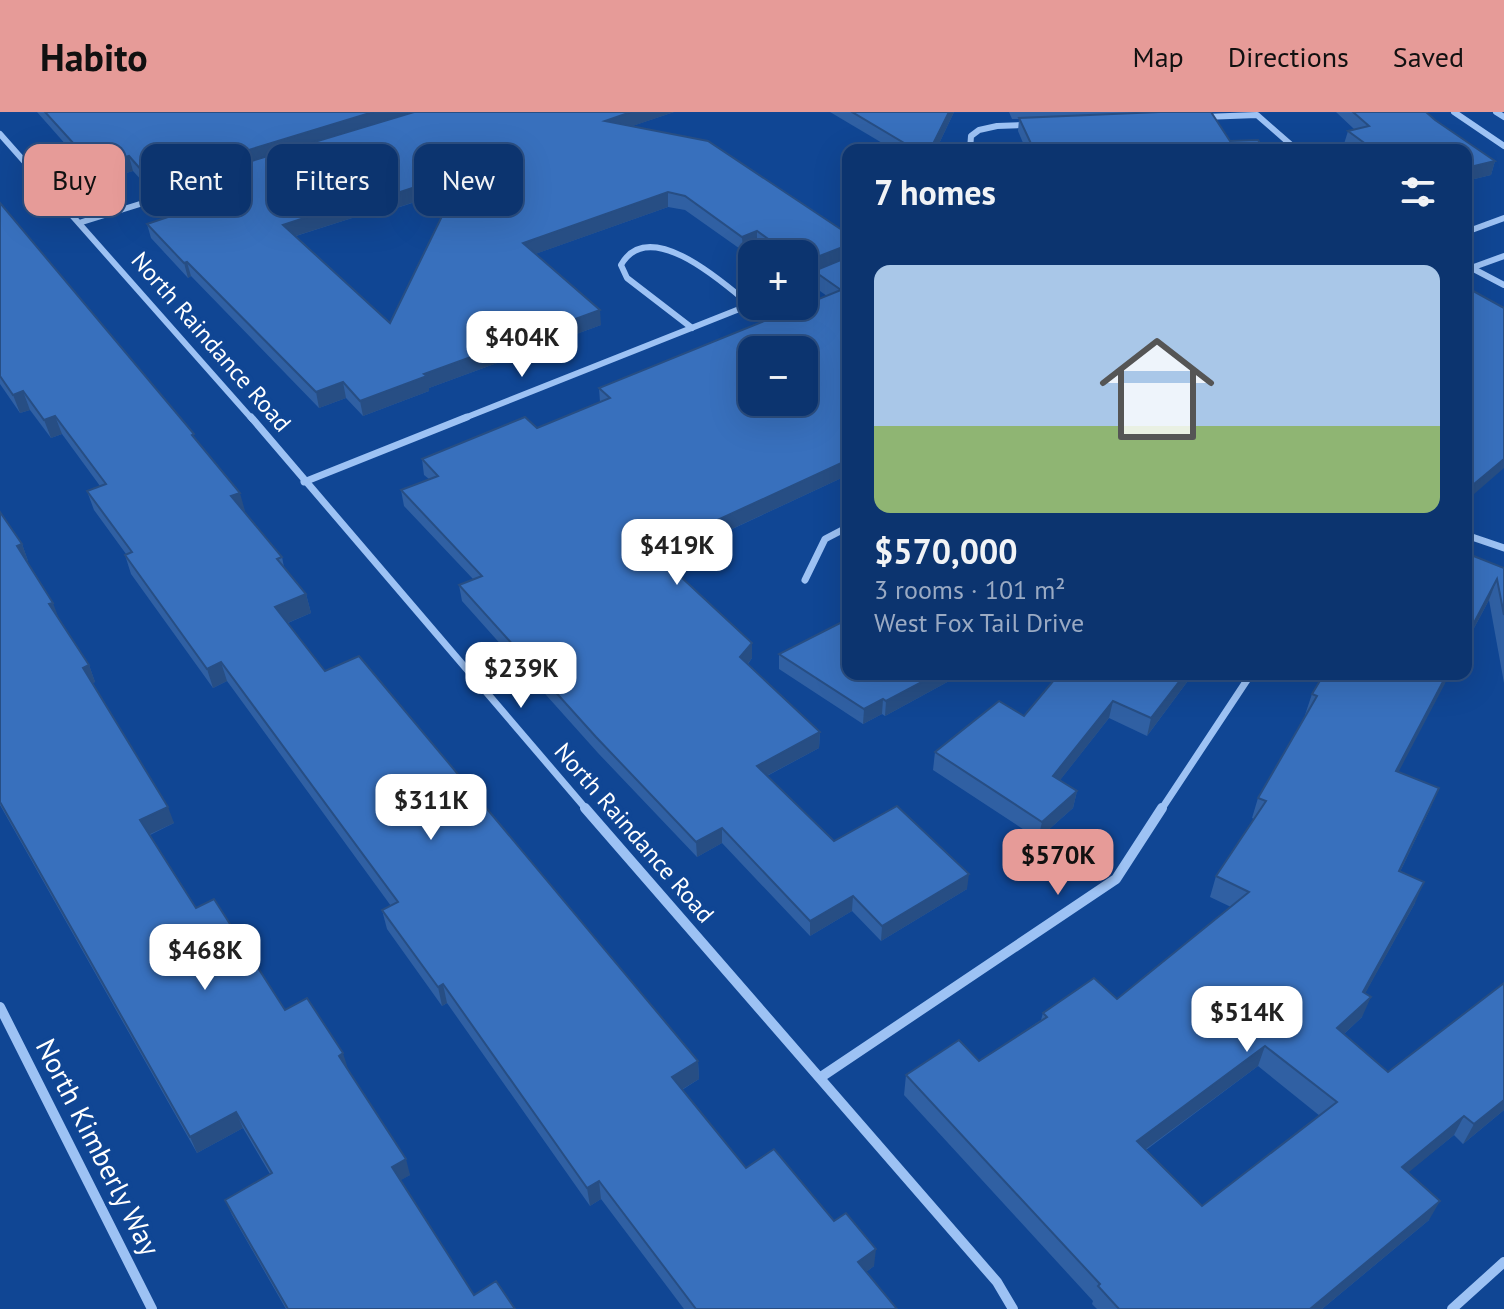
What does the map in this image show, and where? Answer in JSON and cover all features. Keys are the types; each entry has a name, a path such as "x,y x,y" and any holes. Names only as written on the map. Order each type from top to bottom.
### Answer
{"street":[{"path":"1454,112 1504,146"},
{"path":"1496,112 1504,117"},
{"path":"1188,118 1257,115 1290,144"},
{"path":"970,144 971,136 979,130 1042,124"},
{"name":"North Raindance Road","path":"0,134 82,222 821,1077 997,1282 1013,1309"},
{"path":"82,222 141,204"},
{"path":"1472,230 1504,218"},
{"path":"692,328 627,278 621,265 625,258 653,248 676,251 738,296"},
{"path":"1472,266 1504,256"},
{"path":"1472,269 1504,285"},
{"path":"818,277 833,271"},
{"path":"304,482 738,310"},
{"path":"805,580 825,539 842,530"},
{"path":"1472,537 1504,548"},
{"path":"821,1077 1116,879 1247,680"},
{"name":"North Kimberly Way","path":"0,1007 152,1309"},
{"path":"1452,1309 1504,1262"}],"building":[{"path":"45,112 373,112 251,149 251,144 141,144 141,170 129,156 125,157 125,144 74,144"},
{"path":"414,112 631,112 605,121 708,141 842,230 842,247 818,257 818,240 770,240 757,231 742,237 685,196 668,192 523,243 600,310 424,374 427,376 360,401 343,382 316,392 147,224 171,216 251,216 251,161 267,156 267,216 311,216 283,225 390,323 442,216 523,216 523,144 414,144 414,187 398,193 398,144 308,144"},
{"path":"852,112 949,112 933,144 906,144"},
{"path":"1211,112 1230,141 1258,140 1260,144 1031,144 1019,118"},
{"path":"1353,112 1426,112 1470,144 1366,144 1348,131 1369,126"},
{"path":"1472,145 1495,161 1472,167"},
{"path":"0,203 240,493 231,496 282,557 277,559 306,594 275,607 325,671 359,656 698,1061 672,1077 746,1168 774,1149 834,1221 846,1213 876,1249 858,1262 897,1309 696,1309 599,1181 587,1188 443,984 438,987 382,910 398,902 221,662 207,669 125,555 132,552 87,491 106,484 55,416 44,420 23,391 13,395 0,376"},
{"path":"842,259 842,463 676,539 690,552 666,563 752,643 740,657 820,732 757,766 834,841 897,806 969,874 882,926 853,896 810,921 722,828 696,842 459,585 482,576 401,490 438,476 422,459 525,417 537,428 610,398 599,388 767,320 818,320 818,299 841,290 818,274 818,269"},
{"path":"1472,290 1504,308 1504,459 1472,486"},
{"path":"0,512 22,544 17,546 53,603 49,604 89,665 83,668 168,807 140,820 196,908 214,899 285,1010 307,998 343,1053 339,1056 406,1159 392,1167 474,1295 496,1281 515,1309 288,1309 225,1200 272,1173 236,1112 190,1137 0,802"},
{"path":"1472,555 1504,568 1504,615 1497,579 1472,627"},
{"path":"842,622 842,680 926,680 864,709 779,654"},
{"path":"1054,680 1180,680 1151,718 1113,701 1053,776 1077,791 1042,822 935,752 999,701 1024,716"},
{"path":"1320,680 1444,680 1396,771 1439,788 1399,871 1424,882 1363,992 1371,997 1337,1028 1388,1072 1504,983 1504,1100 1474,1124 1464,1116 1402,1167 1440,1201 1310,1309 1119,1309 1098,1286 1100,1284 906,1075 959,1040 979,1061 1047,1017 1043,1013 1094,978 1117,999 1249,892 1216,876 1266,801 1258,798 1317,696 1312,694","holes":["1265,1046 1337,1102 1202,1206 1137,1141"]}]}
